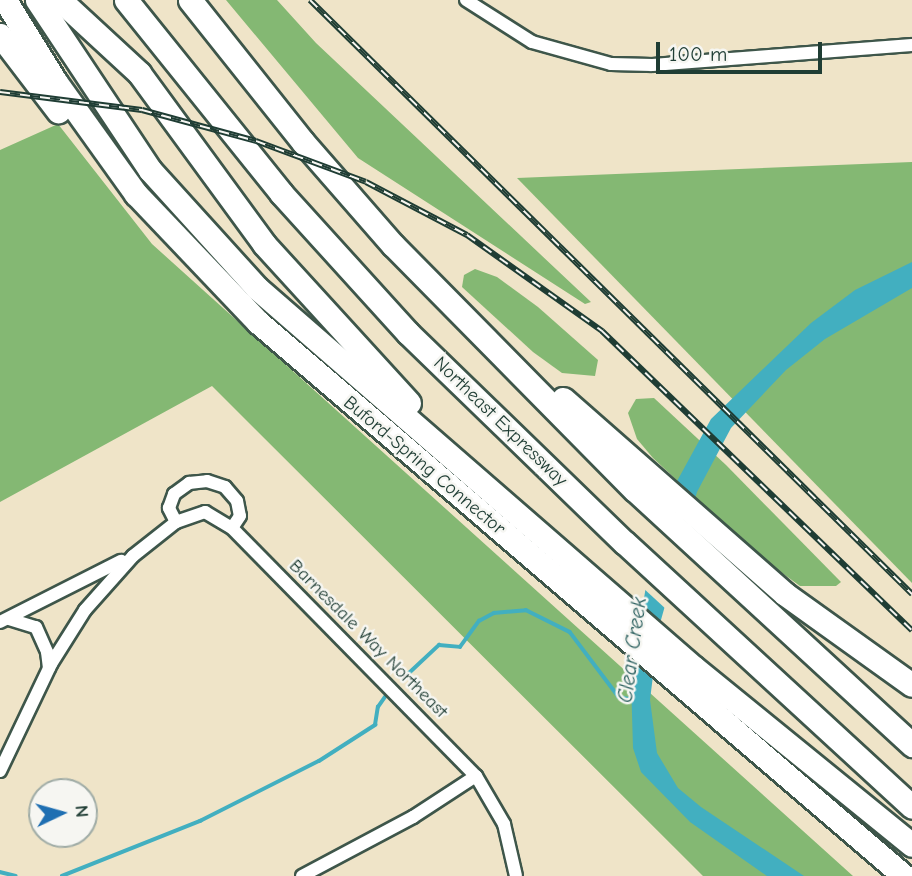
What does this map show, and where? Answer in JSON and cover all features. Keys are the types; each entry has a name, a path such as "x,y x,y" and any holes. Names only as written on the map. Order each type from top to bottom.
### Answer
{"highway":[{"name":"Buford-Spring Connector","path":"5,0 55,81 136,194 258,322 687,675 904,876"},
{"name":"Buford-Spring Connector","path":"37,0 150,170 224,255 324,348 523,517 606,606"},
{"path":"60,0 139,73 264,244 317,305 523,517"},
{"name":"Northeast Expressway","path":"126,0 281,194 408,333 624,542 912,807"},
{"path":"190,0 303,142 393,245 635,490 732,576 912,745"},
{"path":"0,35 91,155 136,194"},
{"path":"526,380 554,390 736,553 828,627 912,685"},
{"name":"Buford-Spring Connector","path":"687,675 912,845"}],"street":[{"path":"466,0 532,42 611,64 652,65 912,45"},
{"path":"176,522 169,508 174,494 189,483 208,481 225,487 237,501 240,516 232,528"},
{"name":"Barnesdale Way Northeast","path":"133,556 176,522 205,512 232,528 476,776 504,824 516,876"},
{"path":"5,621 133,556"},
{"path":"0,771 49,668 85,610 133,556"},
{"path":"5,621 36,627 47,652 49,668"},
{"path":"302,876 476,776"},
{"path":"325,876 333,860"}],"green space":[{"path":"226,0 277,0 316,43 591,302 585,304 358,158"},
{"path":"58,124 152,244 853,876 703,876 212,386 0,502 0,150"},
{"path":"912,162 912,583 517,178"},
{"path":"475,269 497,277 538,307 598,360 595,376 562,373 533,352 462,287 464,275"},
{"path":"654,398 726,465 841,582 836,586 800,586 756,554 653,458 637,439 628,413 636,399"}],"water":[{"path":"912,262 912,288 825,339 786,370 731,428 697,492 659,627 650,700 657,753 678,788 701,807 804,876 767,876 690,822 641,772 633,748 631,681 648,573 676,483 711,419 811,323 855,290"}],"pier":[{"path":"673,481 689,525 667,610 642,587"}],"waterway":[{"name":"Clear Creek","path":"409,673 439,645 460,647 479,621 494,613 526,610 570,632 619,697 634,700"},
{"path":"62,876 200,821 319,761 375,725 378,707 385,697"},
{"path":"0,872 16,876"}],"railway":[{"path":"310,0 912,594"},
{"path":"0,92 142,110 256,141 366,182 467,235 602,331 912,630"}]}
